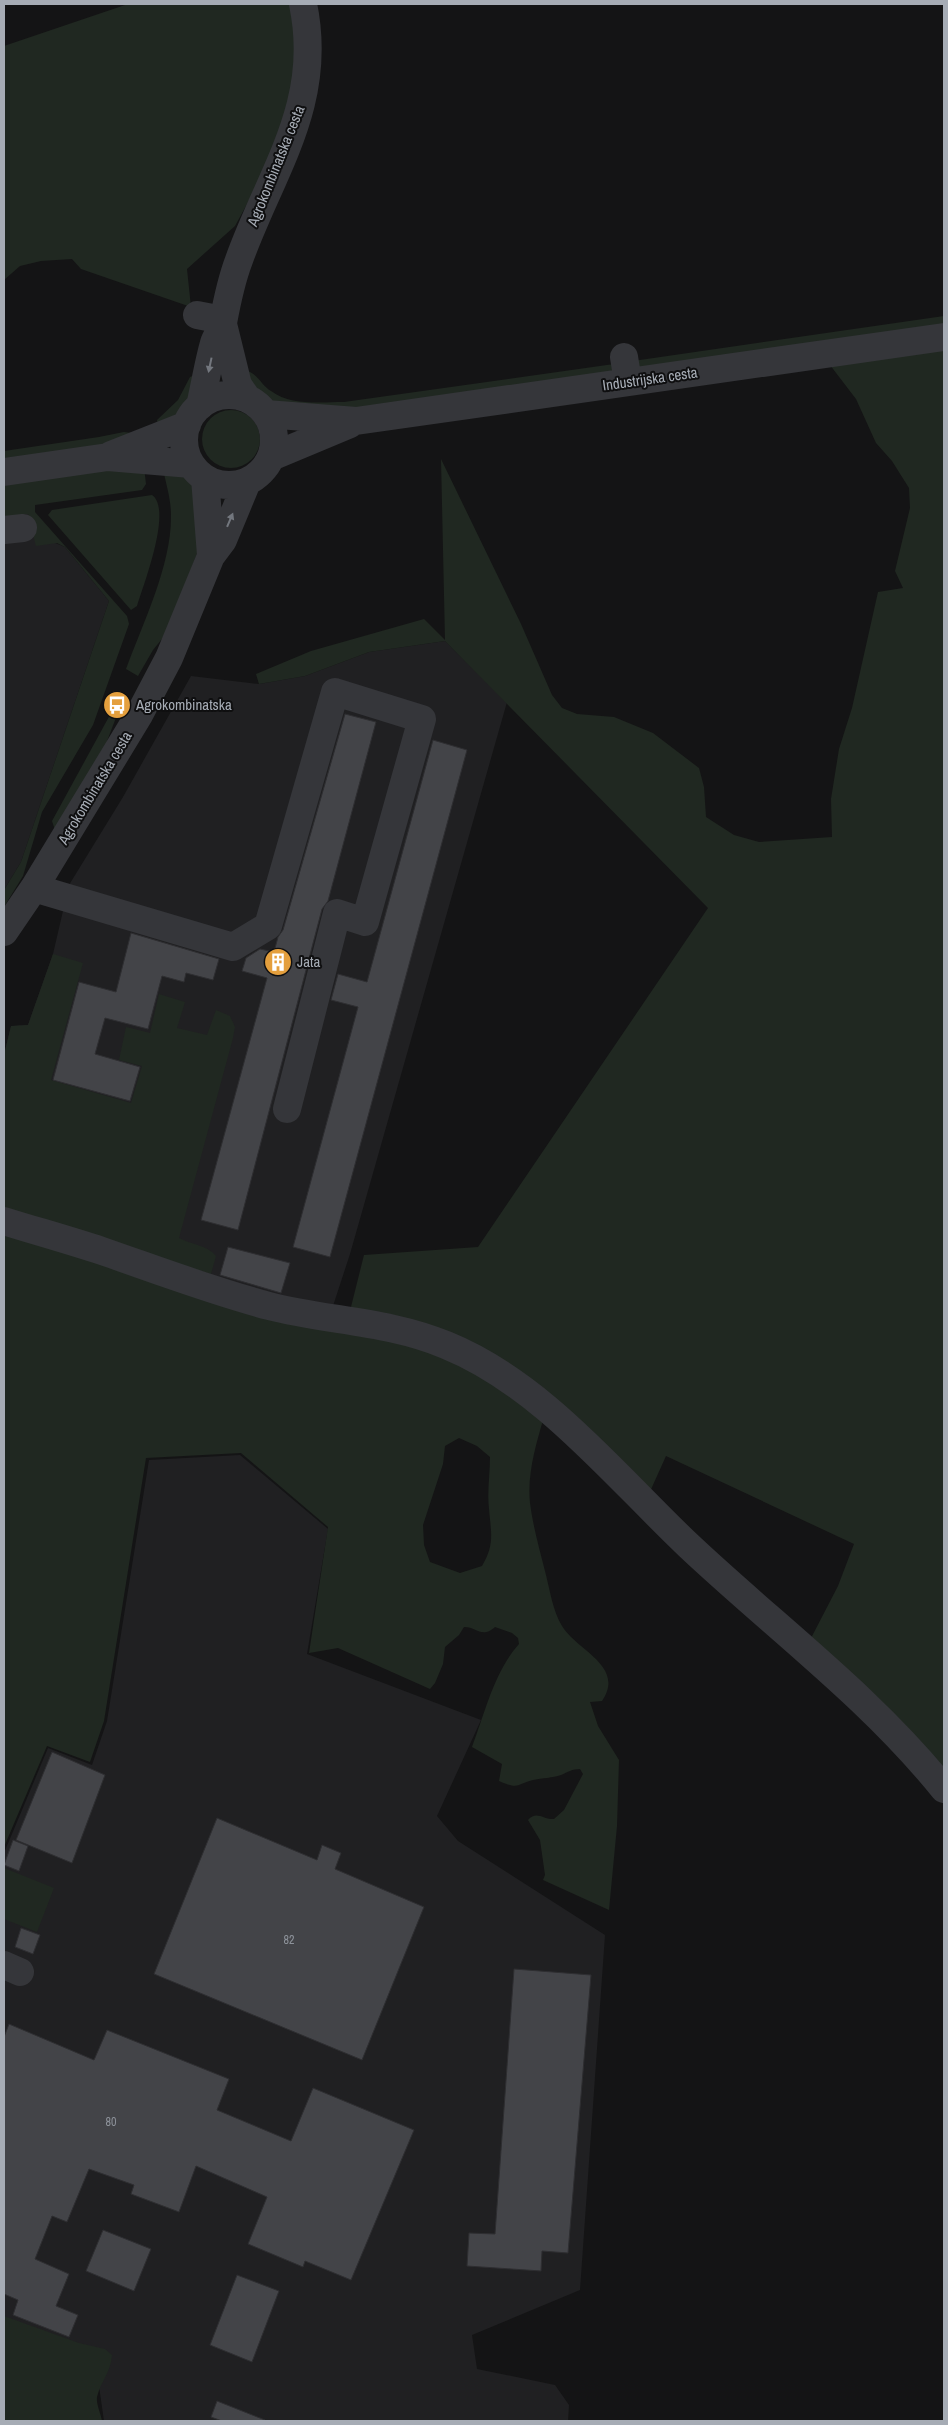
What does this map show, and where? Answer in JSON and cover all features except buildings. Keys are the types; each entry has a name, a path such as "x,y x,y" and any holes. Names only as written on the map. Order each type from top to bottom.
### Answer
{"street":[{"name":"Agrokombinatska cesta","path":"193,416 214,342 223,322 238,260 294,128 304,96 308,60 307,22 303,4"},
{"path":"197,314 223,322"},
{"name":"Agrokombinatska cesta","path":"223,322 238,385 256,406"},
{"name":"Industrijska cesta","path":"271,457 356,421 626,370 944,337"},
{"path":"4,472 108,457 198,471 222,485 248,482 262,472 271,457 274,435 256,406 227,395 217,397 193,416 108,457"},
{"name":"Industrijska cesta","path":"256,406 356,421"},
{"path":"193,416 185,445 198,471"},
{"name":"Agrokombinatska cesta","path":"198,471 211,556"},
{"name":"Agrokombinatska cesta","path":"4,932 34,888 139,715 182,630 211,556 223,540 248,482"},
{"path":"34,888 233,947 268,926 336,692 422,719 365,922 337,914 287,1109"},
{"path":"4,1221 220,1292 272,1307 378,1325 444,1344 494,1367 549,1410 691,1548 826,1668 912,1749 944,1789"}],"shaded area":[{"path":"128,4 294,4 300,55 276,151 235,226 187,269 191,307 81,269 72,259 41,261 20,266 4,280 4,46"},
{"path":"944,316 944,326 634,370 633,361"},
{"path":"944,348 944,1778 809,1642 838,1586 854,1544 666,1456 648,1496 565,1414 349,1315 364,1255 478,1247 708,908 445,641 369,652 305,676 259,684 256,674 311,651 424,619 445,640 441,459 521,624 552,695 562,708 577,714 614,717 653,733 699,768 704,787 706,817 734,835 759,842 832,837 831,799 839,749 852,708 878,592 903,588 895,571 910,508 909,488 892,461 876,443 856,399 830,365"},
{"path":"614,364 615,373 362,410 276,406 253,390 247,371 254,374 268,389 288,399 306,402 344,402"},
{"path":"200,373 185,405 167,423 158,428 157,420 178,400 190,377"},
{"path":"231,410 242,412 255,423 260,439 258,450 247,463 231,468 220,466 207,455 202,439 204,428 215,415"},
{"path":"124,432 132,433 130,440 4,461 4,451"},
{"path":"144,467 146,484 142,490 35,505 35,512 127,616 129,624 93,725 42,812 23,876 4,907 4,890 21,862 109,601 65,547 57,543 36,546 28,514 4,518 4,484 109,468"},
{"path":"163,469 184,474 197,490 198,551 166,634 153,650 138,676 126,669 162,573 170,534 170,503"},
{"path":"152,495 158,503 159,515 155,548 137,606 131,610 48,515 52,510"},
{"path":"28,514 31,533 65,547 109,601 21,862 4,890 4,518"},
{"path":"445,641 507,702 350,1254 332,1309 221,1287 4,1055 11,1026 28,1025 53,954 69,885 123,797 191,676 259,684 305,676 369,652"},
{"path":"111,713 117,715 104,749 55,830 52,821"},
{"path":"53,954 83,963 51,1080 131,1103 142,1066 119,1060 126,1027 150,1033 159,994 185,1002 177,1028 207,1035 216,1010 230,1016 235,1027 233,1038 179,1238 204,1247 216,1256 211,1274 4,1215 4,1055 11,1026 28,1025"},
{"path":"4,1233 435,1346 544,1417 535,1448 529,1492 535,1530 556,1614 569,1635 604,1668 608,1678 608,1689 602,1701 590,1702 598,1726 619,1760 617,1826 609,1910 543,1880 545,1875 540,1840 528,1820 534,1816 554,1819 564,1810 583,1774 580,1769 515,1786 499,1781 502,1764 472,1747 497,1680 510,1655 519,1644 518,1638 512,1633 495,1627 483,1632 464,1627 459,1635 445,1647 443,1664 435,1683 430,1689 338,1648 309,1653 328,1527 241,1453 146,1458 104,1721 90,1762 47,1746 4,1847","holes":["459,1438 477,1446 490,1457 488,1496 491,1532 490,1545 482,1566 460,1573 430,1562 424,1545 423,1525 443,1464 445,1446"]},
{"path":"240,1455 328,1529 307,1654 481,1720 437,1816 458,1841 605,1935 580,2290 472,2335 477,2369 555,2385 569,2405 568,2421 104,2421 96,2365 4,2330 4,1853 48,1748 92,1765 107,1721 149,1460"},
{"path":"4,1868 54,1888 37,1932 4,1919"},
{"path":"4,2316 79,2343 105,2349 112,2355 110,2366 97,2397 102,2421 4,2421"}],"place":[{"name":"Agrokombinatska","path":"117,705"},
{"name":"Jata","path":"278,962"}]}
